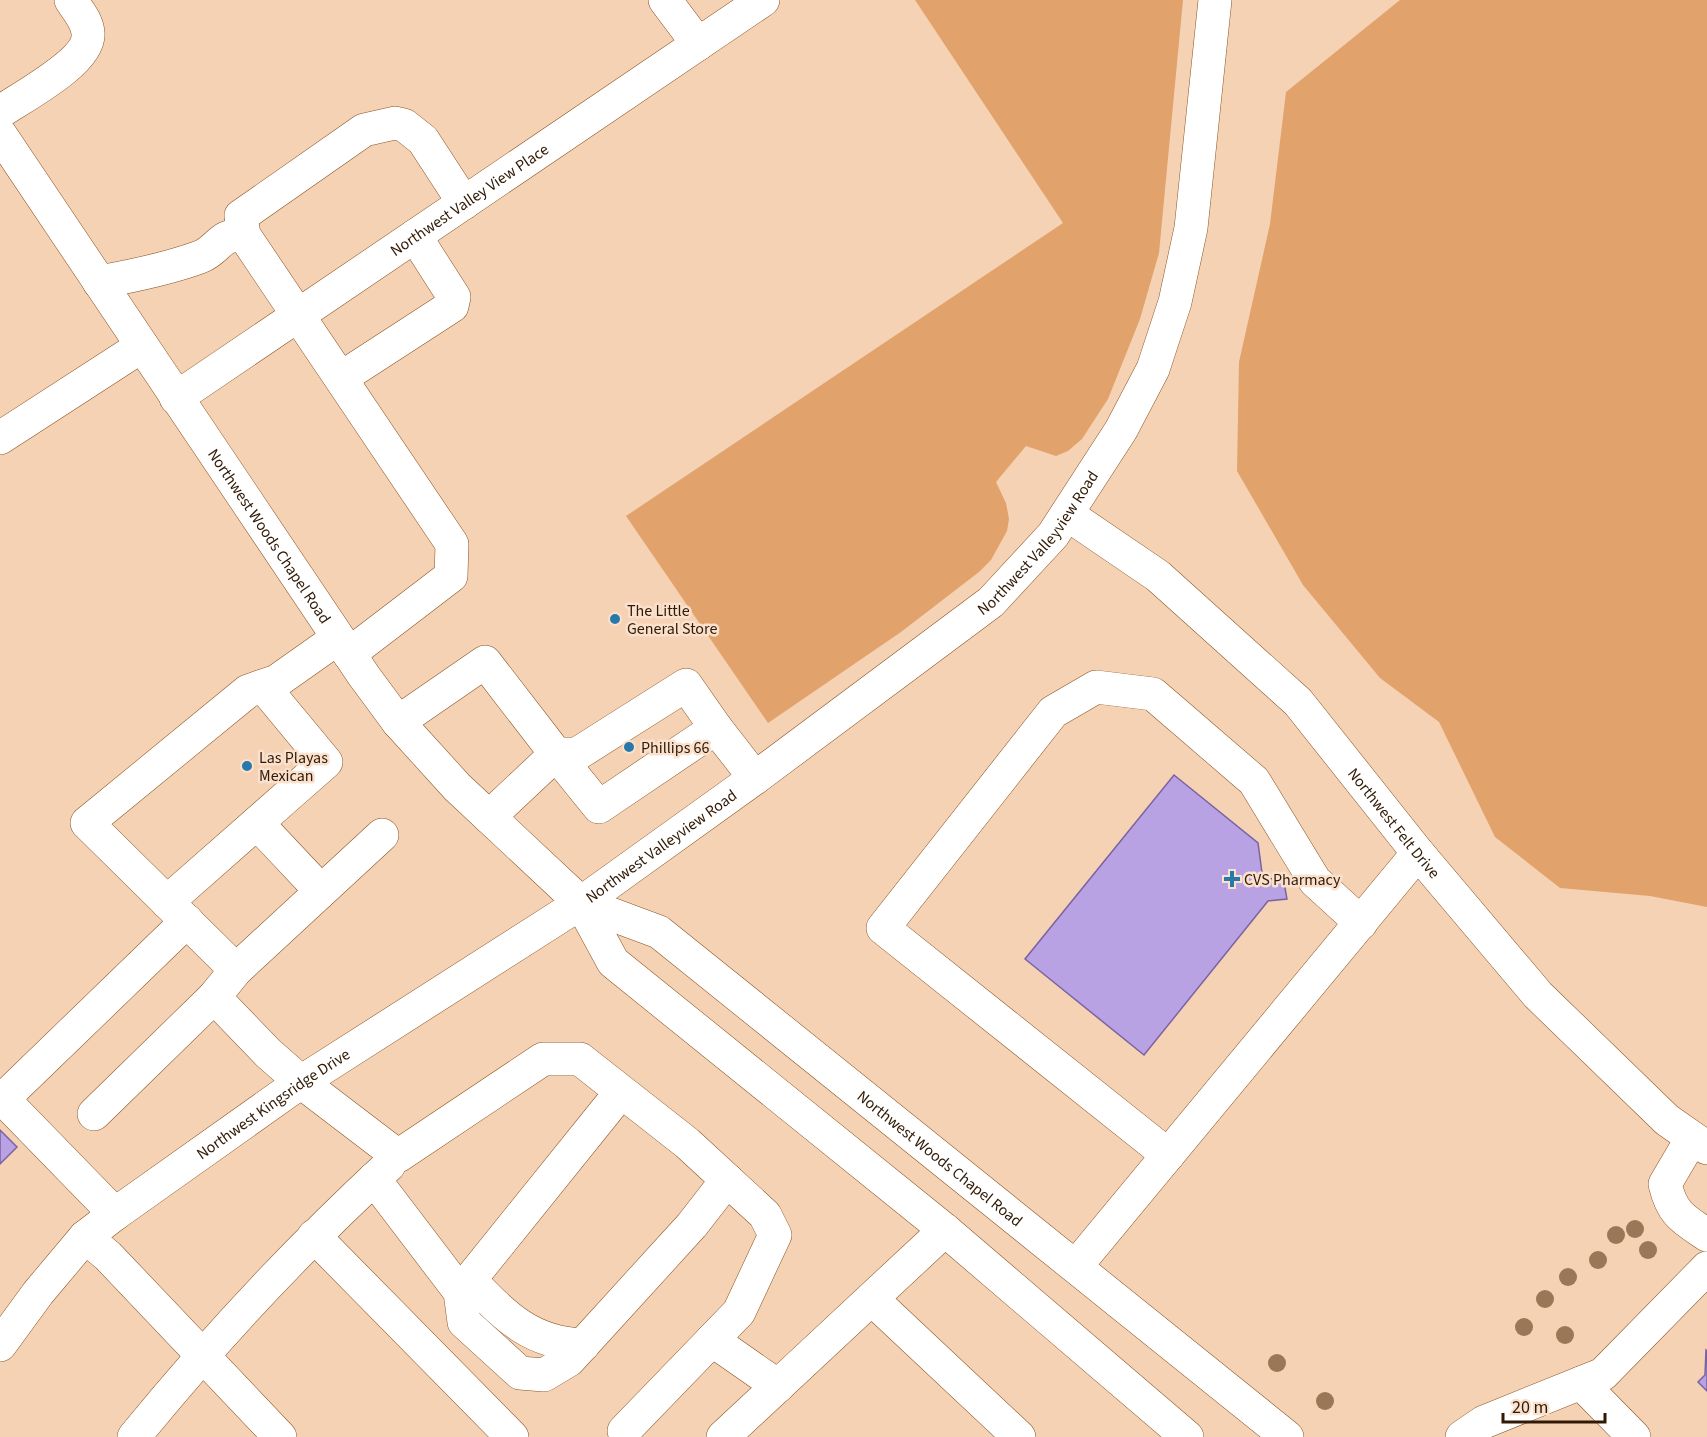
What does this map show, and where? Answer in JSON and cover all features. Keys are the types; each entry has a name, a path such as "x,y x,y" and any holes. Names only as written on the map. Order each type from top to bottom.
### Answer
{"street":[{"path":"0,112 76,61 89,36 87,24 70,0"},
{"path":"665,0 698,44"},
{"name":"Northwest Valley View Place","path":"176,398 763,0"},
{"name":"Northwest Valleyview Road","path":"581,903 755,778 991,602 1053,535 1121,430 1153,369 1175,302 1191,228 1215,0"},
{"path":"236,970 87,823 248,691 284,677 343,646 452,576 452,544 244,235 240,221 246,212 364,130 383,124 404,125 417,134 464,203"},
{"name":"Northwest Woods Chapel Road","path":"0,134 343,646 398,722 457,787 581,903 613,962 945,1230 1187,1437"},
{"path":"99,282 144,274 195,258 208,252 226,236 244,235"},
{"path":"341,378 452,306 454,297 415,236"},
{"path":"0,438 142,346"},
{"name":"Northwest Felt Drive","path":"1067,514 1158,576 1298,702 1418,853 1538,995 1667,1120 1700,1143"},
{"path":"398,722 485,662 555,754 599,807 716,728"},
{"path":"489,817 555,754 577,754 686,684 716,728 755,778"},
{"path":"115,1214 2,1097 177,912 257,823 326,762 262,686"},
{"path":"1168,1155 883,928 1053,712 1096,687 1153,694 1254,781 1315,881 1360,923"},
{"path":"257,823 321,891"},
{"path":"94,1114 214,997 236,970 382,835"},
{"path":"1076,1266 1418,853"},
{"name":"Northwest Woods Chapel Road","path":"581,903 659,932 1287,1437"},
{"name":"Northwest Kingsridge Drive","path":"0,1345 38,1293 85,1237 115,1214 301,1082 581,903"},
{"path":"214,997 268,1053 301,1082 398,1156"},
{"path":"134,1437 201,1355 314,1236 398,1156 543,1059 580,1059 687,1143 765,1215 776,1235 739,1312 624,1431"},
{"path":"621,1092 465,1286 464,1322 520,1372 544,1375 569,1360 692,1225 727,1180"},
{"path":"1700,1143 1665,1184 1669,1204 1684,1219 1707,1235"},
{"path":"374,1179 465,1286"},
{"path":"723,1437 945,1230"},
{"path":"314,1236 512,1437"},
{"path":"85,1237 108,1256 280,1437"},
{"path":"1462,1437 1485,1422 1603,1374 1707,1268"},
{"path":"872,1299 1019,1437"},
{"path":"712,1340 778,1386"},
{"path":"1581,1383 1634,1437"}],"shaded area":[{"path":"915,0 1183,0 1159,253 1140,319 1108,399 1082,439 1068,451 1056,456 1026,446 996,482 1006,503 1009,519 1007,531 991,560 979,572 901,632 768,723 626,516 1063,223"},
{"path":"1400,0 1707,0 1707,907 1650,896 1560,888 1495,837 1439,722 1380,678 1303,585 1237,471 1239,362 1270,224 1286,92"}],"building":[{"name":"CVS Pharmacy","path":"1174,775 1258,843 1263,880 1283,877 1287,899 1268,901 1144,1055 1025,959"},
{"path":"0,1130 17,1147 0,1164"},
{"path":"1706,1350 1707,1391 1698,1382 1705,1375"}],"place":[{"name":"The Little General Store","path":"615,619"},
{"name":"Phillips 66","path":"629,747"},
{"name":"Las Playas Mexican","path":"247,766"},
{"name":"CVS Pharmacy","path":"1232,879"}]}
